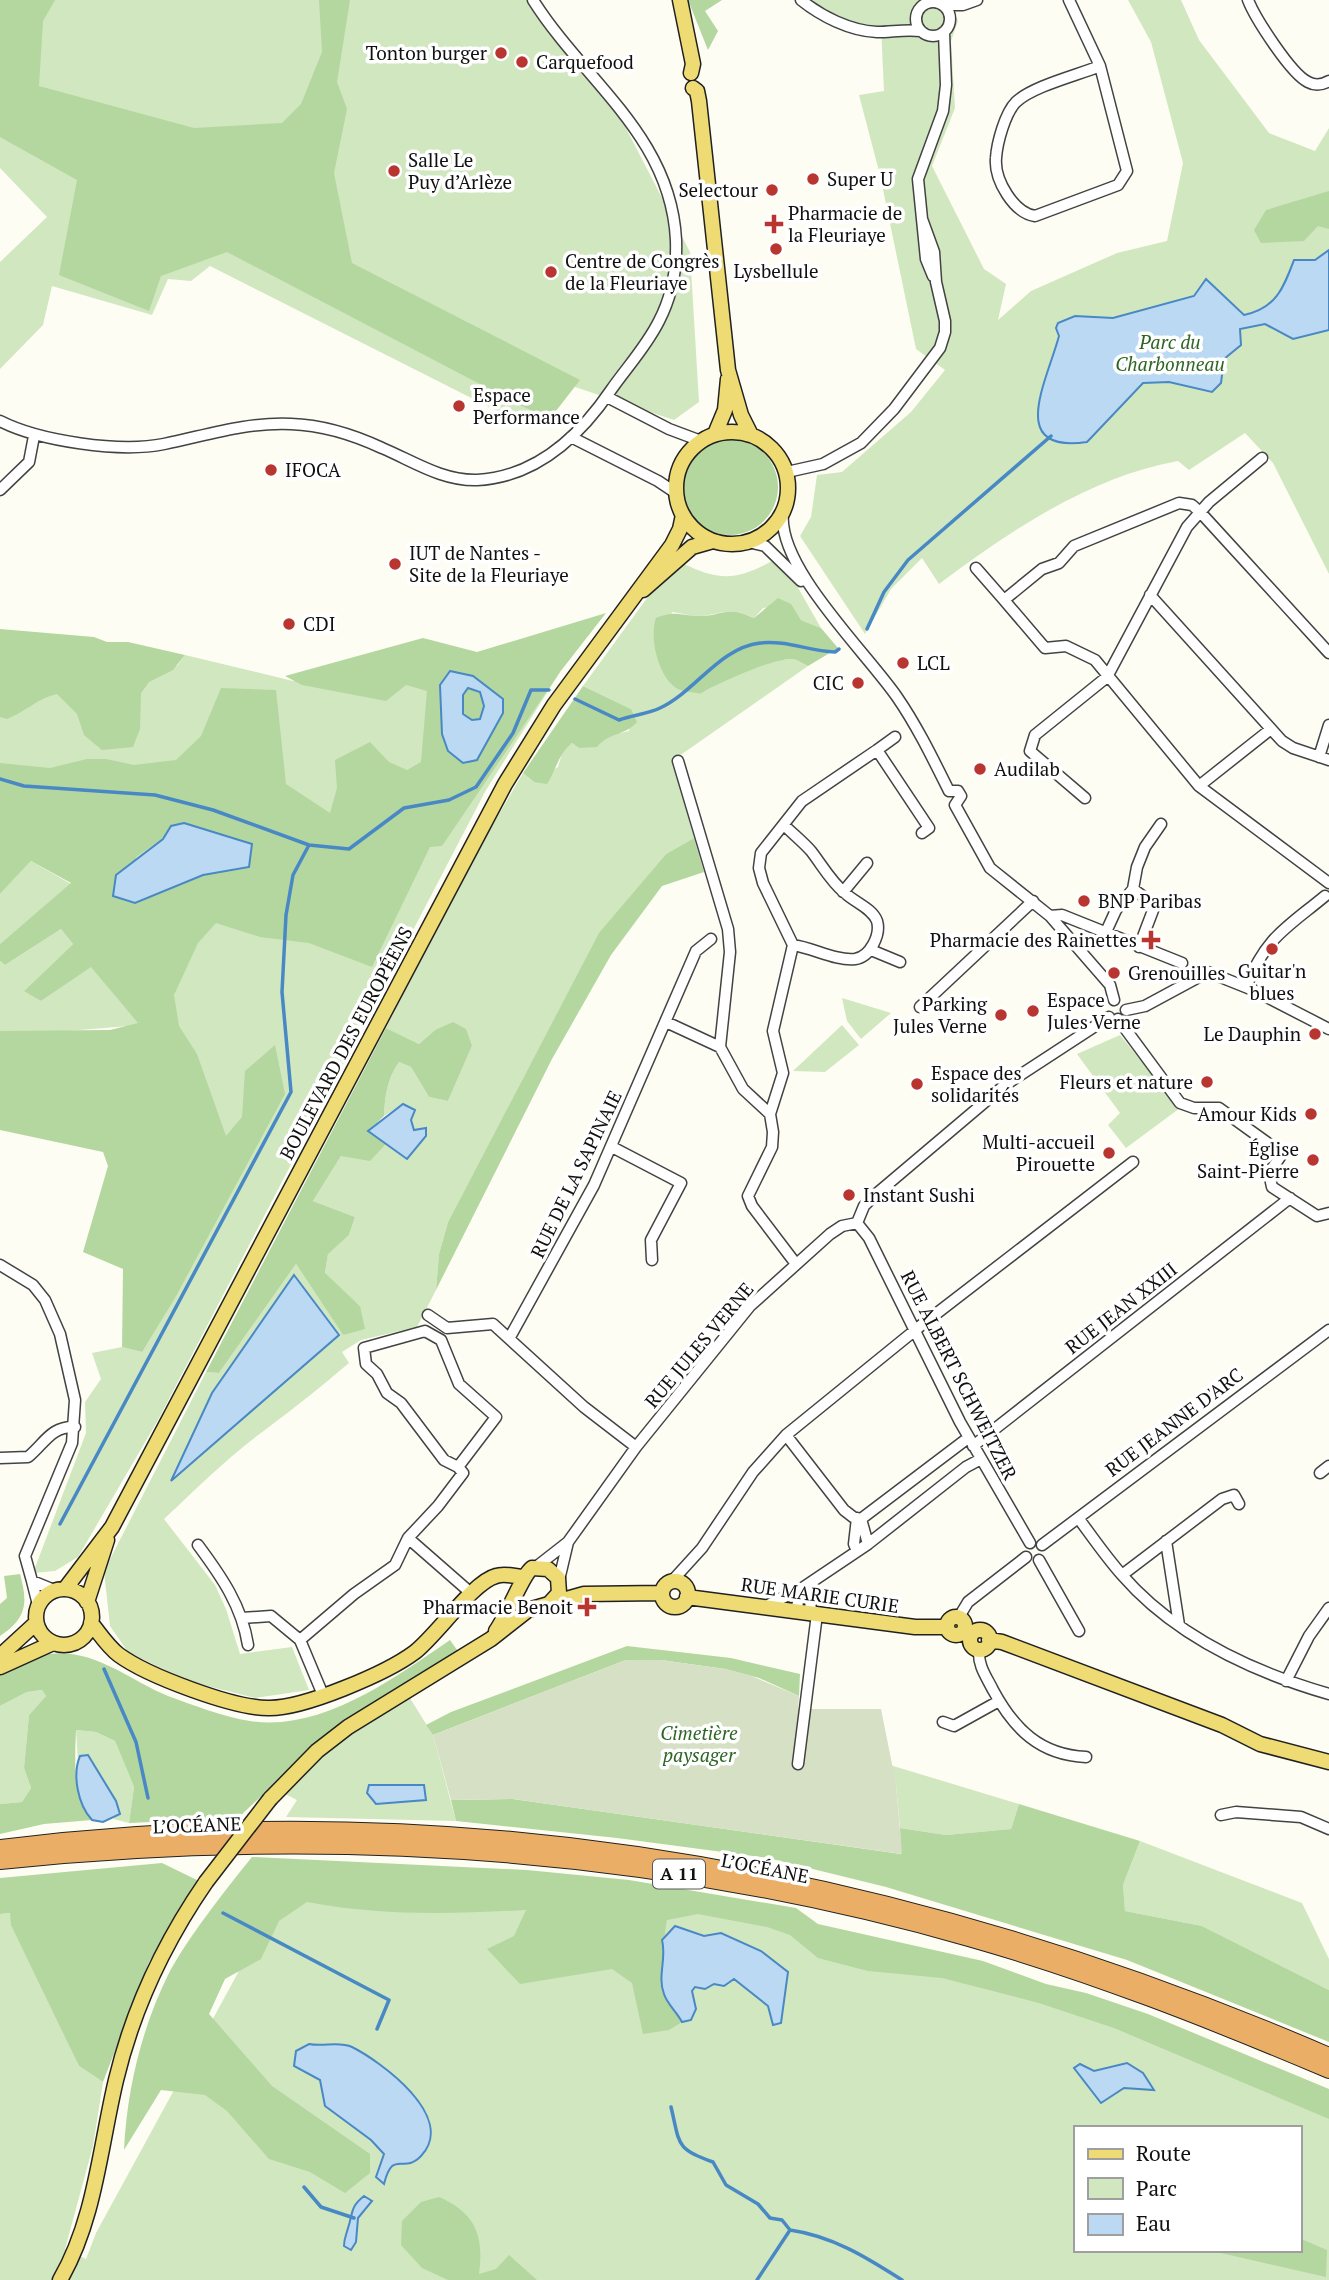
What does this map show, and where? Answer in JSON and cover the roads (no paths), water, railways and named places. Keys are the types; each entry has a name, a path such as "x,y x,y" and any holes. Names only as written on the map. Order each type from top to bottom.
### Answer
{"highway":[{"name":"L’OCÉANE","path":"0,1848 209,1832 377,1832 524,1841 693,1863 835,1890 977,1926 1137,1979 1329,2056"},
{"name":"L’OCÉANE","path":"0,1861 211,1845 349,1844 509,1853 683,1874 863,1910 1007,1949 1170,2005 1329,2070"}],"main road":[{"path":"680,0 693,64 692,81 699,104 728,370 741,415 751,435"},
{"path":"715,434 725,410 728,370"},
{"path":"739,432 751,435 777,453 787,472 789,493 783,513 768,531 748,542 724,544 701,534 683,515 676,494 680,467 688,452 715,434 739,432"},
{"path":"639,592 679,533 683,515"},
{"path":"639,592 652,585 692,547 712,541"},
{"name":"BOULEVARD DES EUROPÉENS","path":"87,1602 112,1527 499,794 554,705 639,592"},
{"name":"BOULEVARD DES EUROPÉENS","path":"59,1590 112,1527"},
{"path":"491,1639 521,1583 536,1567 551,1570 559,1582 584,1594"},
{"path":"78,1641 115,1652 173,1682 244,1705 284,1707 323,1695 409,1656 472,1594 496,1575 521,1583"},
{"path":"672,1581 684,1584 687,1597 683,1603 672,1606 665,1601 662,1593 665,1585 672,1581"},
{"path":"521,1583 524,1599 543,1605 557,1597 559,1582"},
{"path":"59,1590 77,1592 87,1602 92,1611 91,1623 87,1634 78,1641 65,1645 53,1643 42,1634 36,1623 38,1605 59,1590"},
{"path":"60,2280 75,2250 87,2216 114,2089 134,2018 174,1931 206,1882 270,1800 317,1751 348,1727 491,1639 528,1610 584,1594 662,1593"},
{"name":"RUE MARIE CURIE","path":"687,1597 968,1633 1002,1642 1222,1725 1260,1744 1329,1762"},
{"path":"0,1656 36,1623"},
{"path":"91,1623 115,1652"},
{"path":"0,1667 53,1643"}],"street":[{"path":"0,421 34,436 102,443 162,444 257,423 294,424 350,435 443,475 473,480 512,475 531,468 571,437 591,418 646,343 666,304 675,270 672,205 664,179 632,121 562,42 533,0"},
{"path":"801,0 821,14 852,27 876,32 902,29 925,34 944,33"},
{"path":"902,29 919,8 938,2 962,5 977,0"},
{"path":"1069,0 1100,66 1126,160 1124,179 1118,185 1076,202 1035,216 1026,215 1017,209 997,172 995,158 1008,114 1025,96 1100,66"},
{"path":"1248,0 1272,40 1305,81 1316,85 1329,81"},
{"path":"938,2 950,20"},
{"path":"787,472 841,456 861,443 905,395 943,341 945,321 936,282 934,252 922,219 918,179 943,111 944,33 962,5"},
{"path":"919,8 925,34 945,68"},
{"path":"607,397 669,429 701,441"},
{"path":"0,489 29,462 34,436"},
{"path":"571,437 658,481 676,494"},
{"path":"1086,798 1030,751 1035,735 1107,677 1187,527 1262,458"},
{"path":"1004,600 1042,569 1059,563 1074,546 1179,503 1192,505 1329,653"},
{"path":"783,513 781,526 786,545 827,608"},
{"path":"748,542 765,546 848,633 902,705 949,790 960,794 960,801 955,805 990,868 1050,916 1110,985 1114,1000"},
{"path":"976,568 1045,648 1066,646 1095,660 1199,786 1329,883"},
{"path":"1150,595 1271,729 1293,748 1324,758 1329,725"},
{"path":"1199,786 1271,729"},
{"path":"796,1264 752,1206 748,1196 772,1147 770,1114 783,1073 773,1031 793,945 759,868 761,853 802,801 895,737"},
{"path":"877,750 929,828 922,833"},
{"path":"678,761 728,929 730,952 720,1047 743,1089 770,1114"},
{"path":"1105,934 1116,910 1133,889 1145,846 1161,824"},
{"path":"784,825 809,849 843,892 870,912 877,921 877,936 871,950 859,958 846,959 793,945"},
{"path":"843,892 867,863"},
{"path":"1133,889 1155,905 1139,947"},
{"path":"1247,987 1256,961 1278,933 1325,897"},
{"path":"920,1007 1033,901"},
{"path":"1050,916 1062,915 1182,963"},
{"name":"RUE DE LA SAPINAIE","path":"510,1337 612,1147 696,951 711,939"},
{"path":"871,950 900,962"},
{"path":"857,1223 867,1202 1005,1085 1118,1015 1145,1006 1209,972 1247,987 1329,1029"},
{"path":"1114,1000 1122,1002 1118,1015"},
{"path":"1114,1000 1106,1008 1118,1015 1180,1103 1194,1108 1211,1106 1224,1110 1282,1154 1269,1173 1272,1187 1317,1216 1329,1213"},
{"path":"666,1023 720,1047"},
{"path":"612,1147 681,1183 651,1240 652,1260"},
{"path":"672,1581 702,1548 753,1472 786,1435 915,1330 1133,1162"},
{"name":"RUE JEAN XXIII","path":"859,1518 971,1442 1290,1198"},
{"name":"RUE JULES VERNE","path":"536,1567 568,1542 636,1447 750,1306 836,1229 857,1223"},
{"name":"RUE ALBERT SCHWEITZER","path":"857,1223 869,1238 981,1460 1036,1544"},
{"path":"0,1265 33,1285 45,1300 60,1334 75,1400 72,1443 25,1556 38,1605"},
{"path":"428,1315 447,1328 493,1324 584,1407 636,1447"},
{"name":"RUE JEANNE D'ARC","path":"1036,1544 1079,1519 1329,1329"},
{"path":"300,1640 354,1594 395,1565 408,1538 438,1506 463,1473 458,1467 444,1460 401,1403 387,1394 377,1374 366,1364 364,1348 425,1331 441,1340 459,1384 496,1417 458,1467"},
{"path":"0,1458 28,1457 51,1432 61,1427 75,1427"},
{"path":"786,1435 845,1510 859,1518 868,1544"},
{"path":"765,1607 813,1582 868,1544 966,1467 981,1460"},
{"path":"1122,1576 1222,1499 1234,1495 1239,1504"},
{"path":"857,1551 854,1544 859,1518"},
{"path":"1079,1519 1122,1576 1179,1625 1220,1651 1286,1681 1329,1694"},
{"path":"408,1538 472,1594"},
{"path":"1166,1541 1179,1625"},
{"name":"RUE JULES VERNE","path":"559,1582 568,1542"},
{"path":"1026,1557 1025,1549 1036,1544 1044,1553 1040,1560"},
{"path":"198,1545 222,1578 242,1618 248,1644"},
{"path":"1026,1557 1034,1561 1040,1560"},
{"path":"1026,1557 968,1602 968,1633 980,1666 999,1702 1016,1726 1044,1748 1065,1756 1086,1757"},
{"path":"1040,1560 1079,1631"},
{"path":"32,1581 59,1590"},
{"path":"798,1764 814,1613 810,1593 813,1582"},
{"path":"796,1611 802,1589"},
{"path":"1286,1681 1314,1628 1329,1608"},
{"path":"242,1618 271,1616 300,1640 323,1695"},
{"path":"943,1722 954,1726 999,1702"},
{"path":"1221,1815 1236,1812 1301,1817 1325,1829 1329,1839"}],"water":[{"path":"1329,250 1329,330 1293,339 1265,324 1240,329 1241,345 1224,359 1221,383 1212,392 1169,382 1143,383 1087,442 1062,443 1047,437 1039,426 1041,392 1059,336 1056,328 1058,323 1075,316 1113,318 1194,296 1206,279 1244,315 1264,308 1277,296 1294,260 1315,260"},
{"path":"450,671 473,676 503,699 503,713 477,760 463,763 448,751 442,734 440,685","holes":["468,688 480,692 484,706 480,719 472,720 463,714 463,695"]},
{"path":"184,823 252,844 249,867 203,875 135,903 113,896 116,875 163,839 171,826"},
{"path":"403,1104 415,1110 411,1120 414,1130 426,1128 426,1136 407,1159 368,1131"},
{"path":"294,1275 339,1335 171,1481 212,1393"},
{"path":"88,1755 116,1801 120,1814 103,1822 92,1820 87,1814 78,1790 80,1756"},
{"path":"369,1785 424,1785 426,1800 376,1804 367,1793"},
{"path":"675,1926 704,1936 721,1933 761,1951 788,1972 781,2023 773,2025 768,2006 734,1979 724,1986 714,1984 705,1989 695,1987 692,1991 696,2009 691,2020 682,2022 665,1998 661,1980 662,1940"},
{"path":"309,2044 342,2044 365,2054 396,2077 423,2108 430,2124 430,2141 415,2161 391,2167 384,2184 376,2177 384,2154 371,2140 325,2106 320,2080 294,2066 296,2051"},
{"path":"1127,2063 1143,2073 1154,2090 1124,2088 1101,2103 1074,2068 1080,2064 1094,2071"},
{"path":"364,2196 372,2201 358,2218 356,2242 351,2250 344,2246 345,2239 354,2207"}],"waterway":[{"path":"867,629 884,592 908,560 1051,436"},
{"path":"575,699 619,720 655,710 673,701 720,661 745,647 770,642 825,651 835,652 839,649"},
{"path":"0,779 24,786 155,795 213,810 309,845 349,849 404,808 449,800 476,787 513,733 531,690 549,690"},
{"path":"60,1524 291,1092 282,992 286,915 293,875 309,845"},
{"path":"104,1669 136,1742 148,1798"},
{"path":"223,1913 389,2000 377,2029"},
{"path":"671,2107 678,2137 685,2149 713,2162 726,2185 758,2204 770,2218 782,2220 790,2230"},
{"path":"304,2187 321,2207 354,2218"},
{"path":"757,2280 790,2230 834,2242 902,2280"}],"place":[{"name":"Tonton burger","path":"501,53"},
{"name":"Carquefood","path":"522,62"},
{"name":"Salle Le Puy d’Arlèze","path":"394,171"},
{"name":"Super U","path":"813,179"},
{"name":"Selectour","path":"772,190"},
{"name":"Pharmacie de la Fleuriaye","path":"774,224"},
{"name":"Lysbellule","path":"776,249"},
{"name":"Centre de Congrès de la Fleuriaye","path":"551,272"},
{"name":"Espace Performance","path":"459,406"},
{"name":"IFOCA","path":"271,470"},
{"name":"IUT de Nantes - Site de la Fleuriaye","path":"395,564"},
{"name":"CDI","path":"289,624"},
{"name":"LCL","path":"903,663"},
{"name":"CIC","path":"858,683"},
{"name":"Audilab","path":"980,769"},
{"name":"BNP Paribas","path":"1084,901"},
{"name":"Pharmacie des Rainettes","path":"1151,940"},
{"name":"Guitar'n blues","path":"1272,949"},
{"name":"Grenouilles","path":"1114,973"},
{"name":"Espace Jules Verne","path":"1033,1011"},
{"name":"Parking Jules Verne","path":"1001,1015"},
{"name":"Le Dauphin","path":"1315,1034"},
{"name":"Fleurs et nature","path":"1207,1082"},
{"name":"Espace des solidarités","path":"917,1084"},
{"name":"Amour Kids","path":"1311,1114"},
{"name":"Multi-accueil Pirouette","path":"1109,1153"},
{"name":"Église Saint-Pierre","path":"1313,1160"},
{"name":"Instant Sushi","path":"849,1195"},
{"name":"Pharmacie Benoit","path":"587,1607"}],"park label":[{"name":"Parc du Charbonneau","path":"1170,353"},
{"name":"Cimetière paysager","path":"699,1744"}]}
